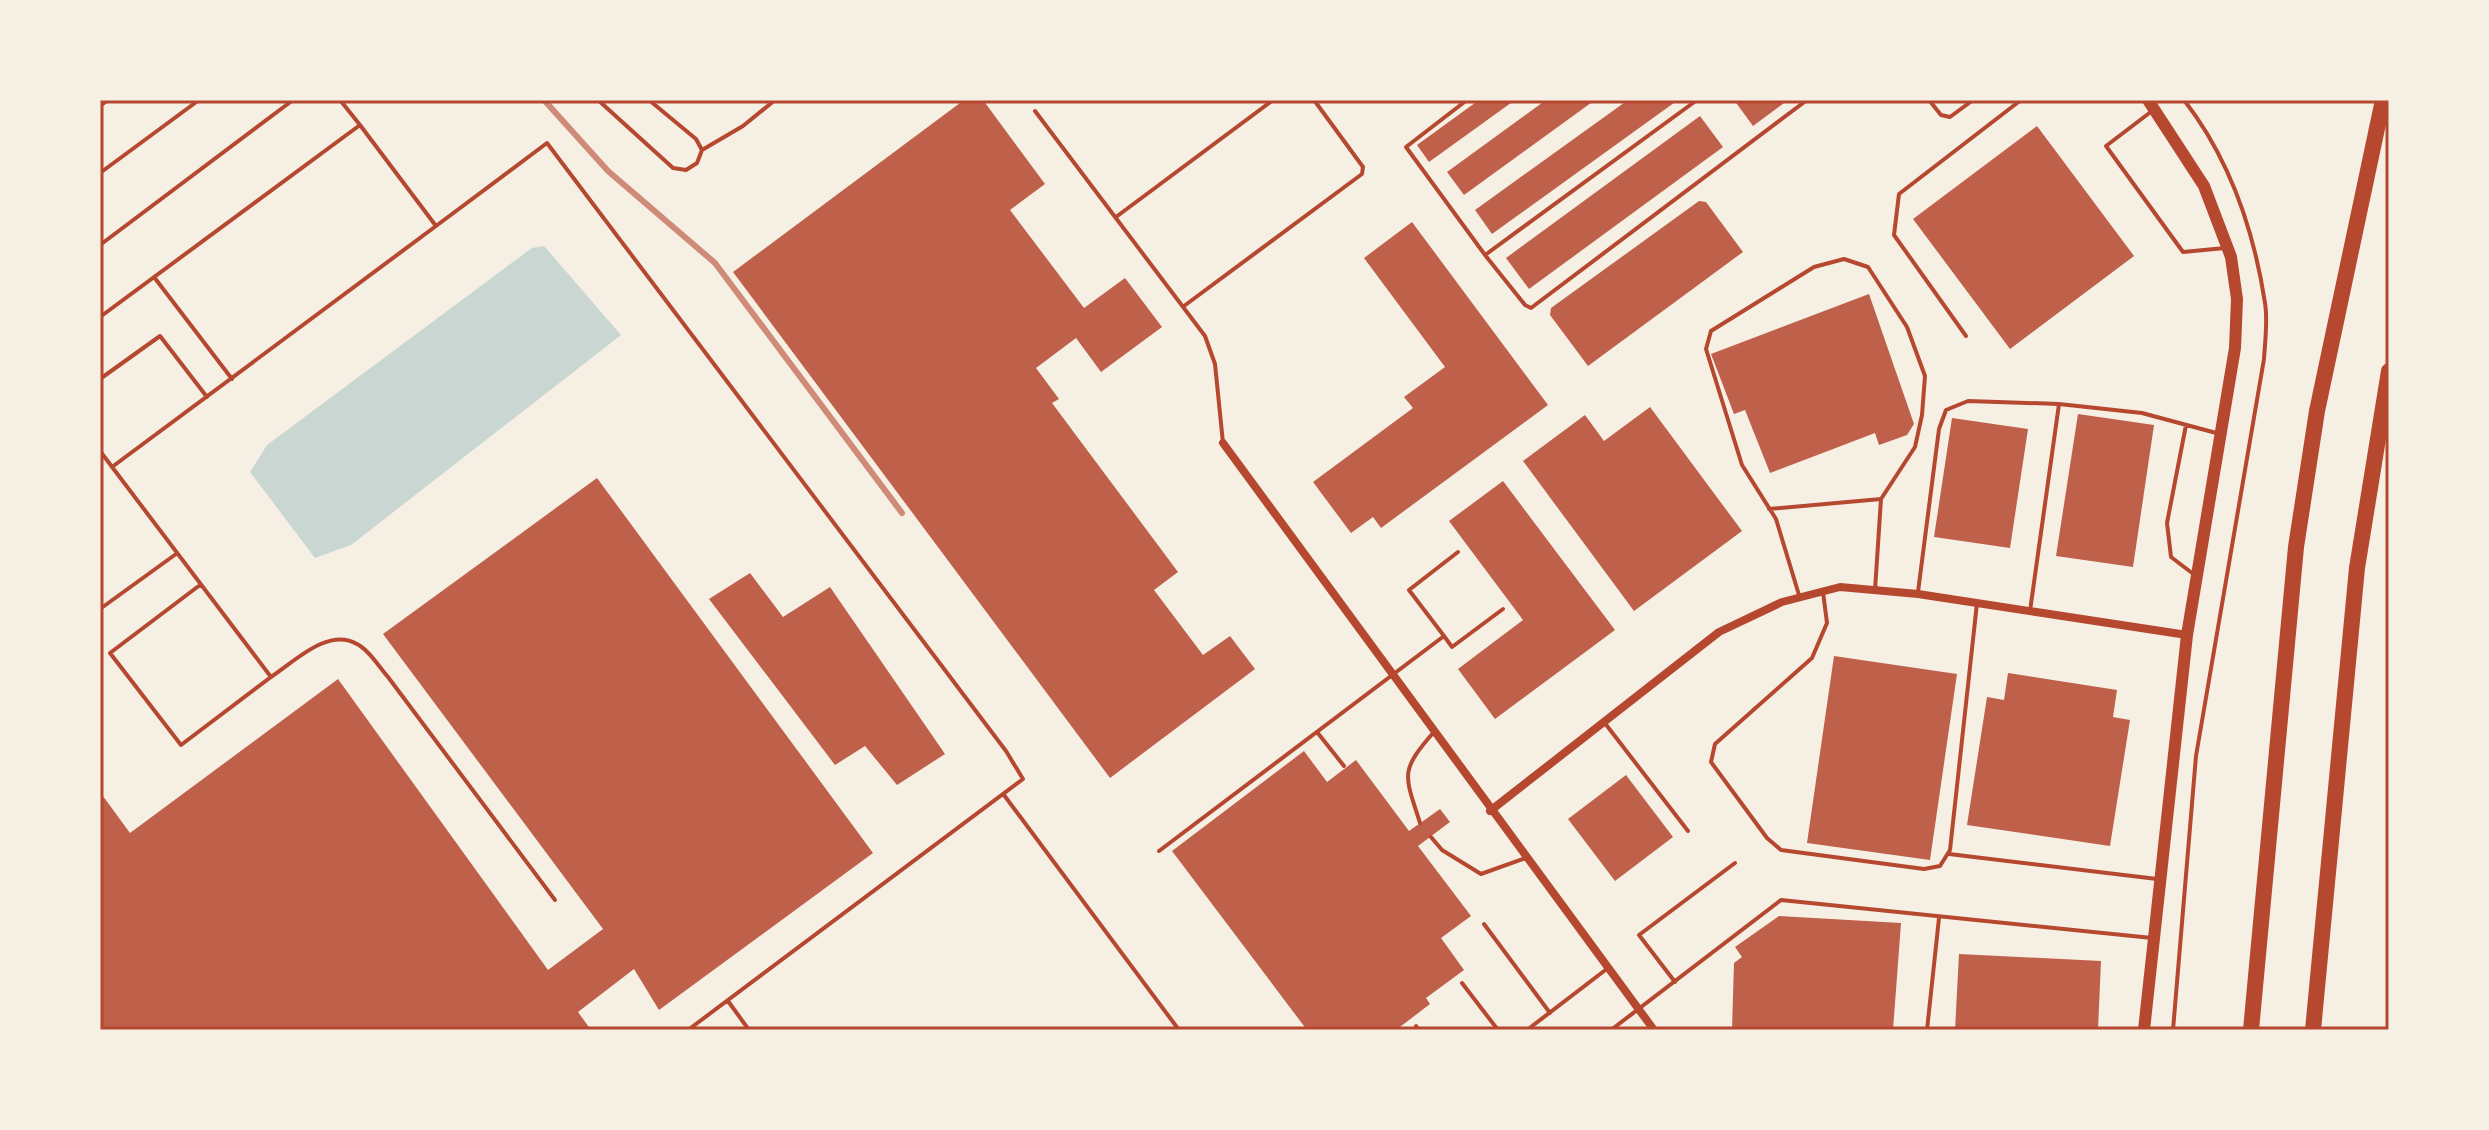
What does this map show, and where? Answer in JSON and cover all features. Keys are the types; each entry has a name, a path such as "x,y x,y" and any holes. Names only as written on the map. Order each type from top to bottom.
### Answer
{"highway":[{"path":"2251,1030 2296,547 2317,411 2383,100"},
{"path":"2313,1030 2357,568 2389,371"}],"main road":[{"path":"2144,1030 2187,635 2220,434 2237,299 2227,247 2204,186 2151,105"}],"street":[{"path":"1223,443 1490,811 1654,1030"},
{"path":"1490,811 1719,632 1800,598 1840,587 1918,594 2187,635"}],"lane":[{"path":"100,106 108,100"},
{"path":"100,173 199,100"},
{"path":"100,245 293,100"},
{"path":"340,100 436,226"},
{"path":"598,100 673,168 686,170 697,163 702,150 750,122 775,100"},
{"path":"649,100 696,139 702,150"},
{"path":"1116,217 1273,100"},
{"path":"1184,306 1362,174 1363,167 1314,100"},
{"path":"1467,100 1406,147 1485,255 1525,305 1531,308 1807,100"},
{"path":"1485,255 1697,100"},
{"path":"1929,100 1941,115 1950,117 1973,100"},
{"path":"1966,336 1894,235 1899,194 2021,100"},
{"path":"2151,105 2106,146 2183,252 2227,247"},
{"path":"1035,111 1184,306 1211,349 1223,443"},
{"path":"100,317 360,125"},
{"path":"112,467 547,143 1006,751 1023,779 688,1030"},
{"path":"1800,598 1769,509 1742,465 1706,349 1711,331 1814,267 1844,259 1868,267 1907,327 1925,376 1922,415 1915,447 1881,499 1875,590"},
{"path":"154,277 232,379"},
{"path":"100,379 160,336 207,397"},
{"path":"1918,594 1939,429 1946,410 1968,401 2059,404 2142,413 2220,434"},
{"path":"2030,611 2059,404"},
{"path":"2186,425 2167,523 2171,557 2197,577"},
{"path":"100,451 271,677"},
{"path":"1769,509 1881,499"},
{"path":"1458,552 1409,590 1452,647 1503,609"},
{"path":"100,609 176,554"},
{"path":"200,585 110,653 181,745 322,642 345,639 359,644 388,677 555,900"},
{"path":"1823,592 1827,623 1812,658 1715,744 1711,762 1716,773 1767,838 1781,850 1934,870 1949,854 1977,603"},
{"path":"1159,851 1444,636"},
{"path":"1604,722 1688,831"},
{"path":"1317,732 1344,766"},
{"path":"1420,823 1407,770 1409,760 1433,733"},
{"path":"1004,795 1179,1030"},
{"path":"1431,837 1442,850 1481,874 1526,858"},
{"path":"1949,854 2160,880"},
{"path":"1675,982 1639,935 1735,863"},
{"path":"1611,1030 1781,900 2154,938"},
{"path":"1927,1030 1939,918"},
{"path":"1484,924 1550,1013"},
{"path":"1527,1030 1608,968"},
{"path":"1462,983 1498,1030"},
{"path":"728,1001 749,1030"}],"path":[{"path":"2173,1030 2196,756 2264,359 2266,305 2237,191 2221,155 2184,100"}],"shaded area":[{"path":"544,246 621,335 351,545 315,558 250,472 267,445 532,248"}],"building":[{"path":"964,100 983,100 1045,184 1010,210 1084,308 1125,278 1162,327 1101,372 1076,338 1036,368 1059,399 1052,403 1178,572 1154,590 1203,655 1230,636 1255,669 1110,778 733,272"},
{"path":"1479,100 1515,100 1429,162 1417,145"},
{"path":"1546,100 1595,100 1464,195 1447,172"},
{"path":"1628,100 1678,100 1492,234 1475,210"},
{"path":"1734,100 1788,100 1753,126"},
{"path":"1700,116 1723,147 1529,289 1506,258"},
{"path":"2037,126 2134,256 2010,349 1913,219"},
{"path":"1699,201 1706,202 1743,252 1588,366 1550,315 1551,308"},
{"path":"1412,222 1548,405 1381,528 1373,517 1351,533 1313,482 1413,408 1404,397 1445,367 1364,258"},
{"path":"1869,294 1914,424 1907,435 1879,445 1875,433 1770,473 1745,410 1734,414 1711,354"},
{"path":"1650,407 1742,531 1634,611 1523,461 1585,415 1604,441"},
{"path":"2078,414 2154,425 2133,567 2056,556"},
{"path":"1952,418 2028,429 2010,548 1934,537"},
{"path":"597,478 873,853 659,1010 634,969 578,1012 591,1030 100,1030 100,792 130,833 338,679 548,970 603,929 383,634"},
{"path":"1503,481 1615,630 1495,719 1458,669 1523,620 1449,521"},
{"path":"750,573 783,617 830,587 945,754 897,785 865,746 835,765 709,599"},
{"path":"1834,656 1957,674 1930,860 1807,843"},
{"path":"2008,673 2117,690 2113,717 2130,720 2110,846 1967,825 1987,697 2004,700"},
{"path":"1304,751 1327,782 1356,760 1409,831 1440,809 1450,822 1418,846 1471,916 1441,938 1464,970 1426,998 1430,1004 1396,1030 1307,1030 1172,851"},
{"path":"1626,775 1673,837 1615,881 1568,819"},
{"path":"1779,916 1901,923 1893,1030 1732,1030 1734,963 1742,957 1735,947"},
{"path":"1959,954 2101,961 2098,1030 1955,1030"}],"railway":[{"path":"544,100 608,171 715,263 902,513"}]}
